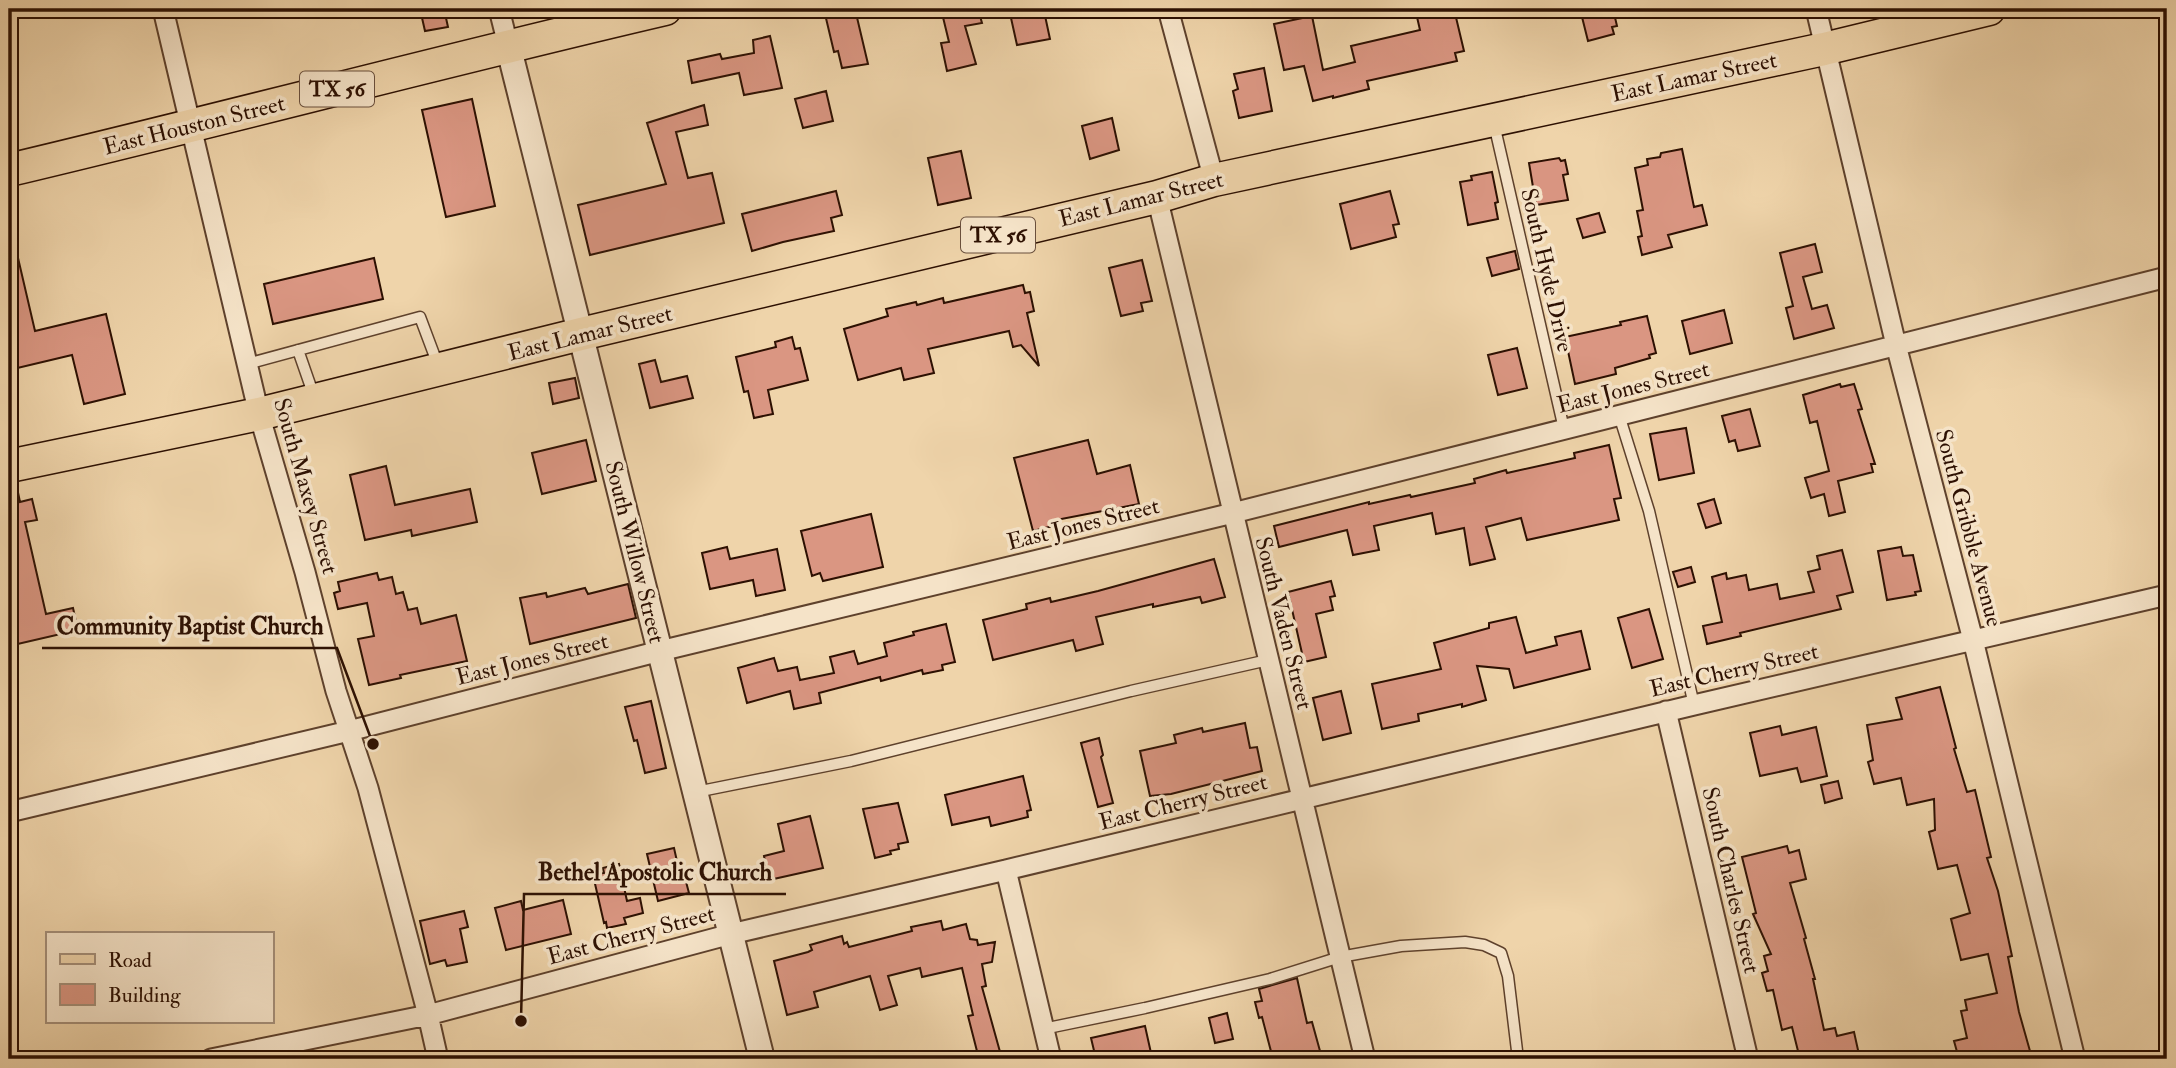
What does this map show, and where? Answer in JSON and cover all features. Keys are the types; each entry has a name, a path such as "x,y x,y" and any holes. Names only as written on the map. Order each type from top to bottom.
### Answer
{"main road":[{"name":"East Houston Street","path":"9,170 665,9"},
{"name":"East Lamar Street","path":"9,466 259,414 580,334 1157,197 1214,180 1824,49 1989,9"}],"street":[{"name":"South Maxey Street","path":"163,9 259,414 349,731 368,788 438,1059"},
{"path":"499,9 508,46"},
{"path":"1168,9 1214,180"},
{"name":"South Gribble Avenue","path":"1816,9 1896,345 1973,640 2075,1059"},
{"name":"South Willow Street","path":"508,46 762,1059"},
{"name":"South Vaden Street","path":"1157,197 1365,1059"},
{"name":"East Jones Street","path":"9,812 1233,513 2167,277"},
{"name":"East Cherry Street","path":"211,1059 428,1015 731,934 1666,711 2167,595"},
{"name":"South Charles Street","path":"1666,711 1748,1059"},
{"path":"1006,870 1051,1059"}],"lane":[{"name":"South Hyde Drive","path":"1493,120 1564,429"},
{"path":"247,364 420,317 440,369"},
{"path":"298,350 316,400"},
{"path":"1619,415 1649,511 1694,705"},
{"path":"695,792 851,761 1131,691 1268,660"},
{"path":"1043,1029 1270,979 1340,957 1438,942 1465,942 1484,945 1501,953 1508,976 1518,1059"}],"building":[{"path":"420,9 444,9 448,27 425,31"},
{"path":"855,9 868,64 842,68 838,51 834,52 825,14"},
{"path":"941,9 978,9 982,23 965,26 976,64 947,71 941,43 949,42"},
{"path":"1454,9 1464,51 1455,53 1457,61 1367,81 1369,89 1313,101 1304,66 1284,70 1274,24 1312,16 1323,70 1355,62 1351,46 1420,30 1417,17"},
{"path":"1580,9 1613,9 1617,26 1612,27 1614,34 1588,41"},
{"path":"1044,11 1050,39 1017,45 1011,18"},
{"path":"770,36 782,88 744,95 739,73 692,83 688,61 720,54 722,59 754,53 753,40"},
{"path":"1264,68 1272,111 1239,118 1233,91 1238,89 1234,74"},
{"path":"826,91 833,121 803,128 795,99"},
{"path":"472,99 495,206 446,217 422,110"},
{"path":"704,105 708,125 676,132 688,178 712,173 724,223 590,255 578,205 666,184 647,123"},
{"path":"1112,118 1119,150 1090,159 1082,126"},
{"path":"1682,149 1694,207 1702,205 1707,225 1668,235 1672,247 1642,255 1638,237 1642,236 1637,211 1643,210 1635,168 1648,165 1647,159 1660,157 1661,153"},
{"path":"961,151 971,198 938,205 928,158"},
{"path":"1559,158 1561,161 1565,160 1568,174 1563,175 1568,200 1536,205 1529,163"},
{"path":"1492,172 1498,202 1495,203 1498,219 1468,225 1460,182 1472,180 1471,176"},
{"path":"836,191 842,215 831,218 834,231 752,251 742,214"},
{"path":"1390,191 1399,224 1393,225 1396,237 1351,249 1340,204"},
{"path":"1599,213 1605,232 1583,238 1577,219"},
{"path":"1815,244 1822,272 1803,277 1812,309 1827,305 1834,328 1794,339 1786,308 1793,306 1780,253"},
{"path":"15,245 35,331 106,314 125,394 84,404 72,355 9,370 9,246"},
{"path":"1515,251 1519,269 1492,276 1487,258"},
{"path":"374,258 383,299 273,324 264,284"},
{"path":"1142,260 1152,301 1141,303 1143,311 1121,316 1109,268"},
{"path":"1023,285 1025,293 1030,292 1034,311 1027,313 1039,366 1021,345 1013,347 1009,331 928,349 934,373 904,380 901,368 858,380 844,329 888,316 886,309 943,298 944,303"},
{"path":"1724,310 1732,343 1690,354 1682,321"},
{"path":"1647,316 1656,353 1649,355 1650,358 1615,368 1616,374 1575,384 1565,337 1621,325 1620,322"},
{"path":"792,337 795,349 800,348 808,380 768,390 773,414 754,418 748,391 744,392 736,357 776,347 775,342"},
{"path":"1517,348 1527,388 1498,395 1488,355"},
{"path":"655,360 661,382 687,376 693,398 650,408 639,364"},
{"path":"575,378 579,398 553,404 549,383"},
{"path":"1840,384 1841,387 1854,384 1862,409 1858,410 1875,464 1871,464 1873,472 1838,481 1845,512 1829,516 1824,494 1811,498 1805,478 1829,471 1817,421 1810,423 1803,395"},
{"path":"1750,409 1760,446 1738,451 1735,440 1729,442 1722,416"},
{"path":"1686,428 1694,473 1659,480 1650,434"},
{"path":"586,440 596,481 542,494 532,453"},
{"path":"1088,440 1097,474 1130,465 1139,504 1056,520 1057,525 1033,531 1014,458"},
{"path":"1609,445 1621,498 1614,499 1619,520 1527,540 1521,518 1486,527 1495,559 1470,565 1464,528 1436,534 1432,513 1374,526 1379,550 1353,555 1347,530 1279,547 1274,526 1369,502 1410,495 1411,497 1475,483 1474,479 1506,470 1507,473 1575,458 1574,453"},
{"path":"386,466 395,505 470,489 477,522 412,536 411,530 365,540 350,475"},
{"path":"16,483 20,502 32,499 37,520 25,522 46,614 73,608 78,630 9,646 9,484"},
{"path":"1714,499 1721,523 1706,528 1698,504"},
{"path":"871,514 883,567 823,581 820,573 812,576 801,531"},
{"path":"727,547 730,559 777,549 785,590 756,596 753,580 710,589 702,553"},
{"path":"1901,547 1903,556 1913,555 1921,591 1915,592 1916,595 1887,600 1878,551"},
{"path":"1842,550 1853,592 1837,596 1841,609 1740,633 1741,636 1707,644 1703,626 1722,622 1712,577 1726,573 1727,579 1746,575 1749,590 1777,584 1780,599 1814,592 1808,572 1820,569 1817,556"},
{"path":"1214,559 1225,597 1202,603 1200,597 1153,607 1153,604 1096,617 1103,644 1076,651 1073,640 993,660 983,620 1027,609 1026,604 1050,598 1051,602 1098,591"},
{"path":"1691,567 1695,582 1678,587 1673,572"},
{"path":"377,573 379,580 392,577 396,594 403,592 408,610 417,608 421,624 456,615 467,661 400,675 401,678 369,685 358,639 374,636 367,603 338,609 334,593 340,591 338,582"},
{"path":"1331,581 1335,596 1330,597 1333,610 1316,614 1326,657 1304,662 1288,592"},
{"path":"628,584 636,618 530,644 520,598 546,593 547,597 585,588 588,594"},
{"path":"1649,609 1663,659 1632,668 1618,618"},
{"path":"1516,617 1526,653 1557,645 1555,637 1581,631 1590,669 1514,688 1509,669 1477,666 1486,700 1418,714 1419,721 1382,729 1372,684 1441,669 1434,643 1489,628 1489,623"},
{"path":"946,624 955,662 942,665 943,670 923,674 922,670 881,681 880,677 819,693 821,703 794,709 790,691 747,703 738,668 774,658 778,671 797,667 800,680 834,673 830,657 854,651 858,664 887,656 884,643"},
{"path":"1940,687 1967,792 1975,790 1991,857 1987,858 1998,891 2012,956 2008,957 2030,1051 2027,1052 2029,1059 1959,1059 1954,1041 1967,1038 1961,1011 1967,1010 1965,1000 1997,993 1988,954 1961,960 1951,919 1970,913 1957,865 1938,869 1929,832 1935,830 1934,799 1907,805 1901,778 1874,784 1868,762 1873,760 1867,725 1902,719 1896,698"},
{"path":"1341,691 1351,733 1323,740 1313,698"},
{"path":"651,701 666,768 645,773 625,707"},
{"path":"1245,723 1250,748 1257,747 1262,771 1171,794 1150,796 1140,751 1176,743 1174,735 1202,728 1203,732"},
{"path":"1780,726 1782,735 1816,727 1827,776 1801,782 1797,768 1760,776 1750,733"},
{"path":"1099,738 1113,803 1098,807 1081,743"},
{"path":"1023,776 1031,810 1027,811 1028,817 991,826 989,817 952,825 945,795"},
{"path":"1838,781 1842,798 1825,803 1821,785"},
{"path":"898,803 908,842 898,844 899,849 890,851 891,854 875,858 863,809"},
{"path":"810,816 823,868 769,880 764,856 784,851 778,824"},
{"path":"1787,846 1789,853 1799,850 1806,879 1790,883 1806,938 1804,939 1815,979 1824,1030 1835,1028 1837,1036 1854,1032 1860,1059 1800,1059 1792,1027 1782,1030 1773,990 1767,991 1762,973 1768,971 1764,956 1771,954 1753,914 1756,913 1742,857"},
{"path":"674,848 681,879 685,878 689,893 658,901 647,854"},
{"path":"619,864 627,901 640,898 643,913 624,918 626,924 607,928 593,875 604,873 603,868"},
{"path":"563,900 571,934 506,950 495,908 521,901 523,910"},
{"path":"464,911 468,927 460,929 467,962 447,966 445,960 430,964 420,921"},
{"path":"941,921 943,930 966,924 970,939 977,940 978,945 995,942 992,962 982,964 986,986 982,987 1002,1059 979,1059 968,1016 973,1015 962,968 922,977 920,968 888,976 897,1005 880,1010 870,976 814,992 818,1007 787,1015 774,961 808,952 812,950 810,945 842,936 844,944 847,942 849,947 912,931 911,927"},
{"path":"1297,978 1307,1023 1312,1022 1320,1051 1286,1059 1273,1059 1262,1017 1259,1018 1255,1002 1262,1001 1259,989"},
{"path":"1227,1013 1233,1039 1215,1043 1209,1018"},
{"path":"1145,1026 1151,1053 1122,1059 1096,1059 1091,1038"}],"place":[{"name":"Community Baptist Church","path":"373,744"},
{"name":"Bethel Apostolic Church","path":"521,1021"}]}
